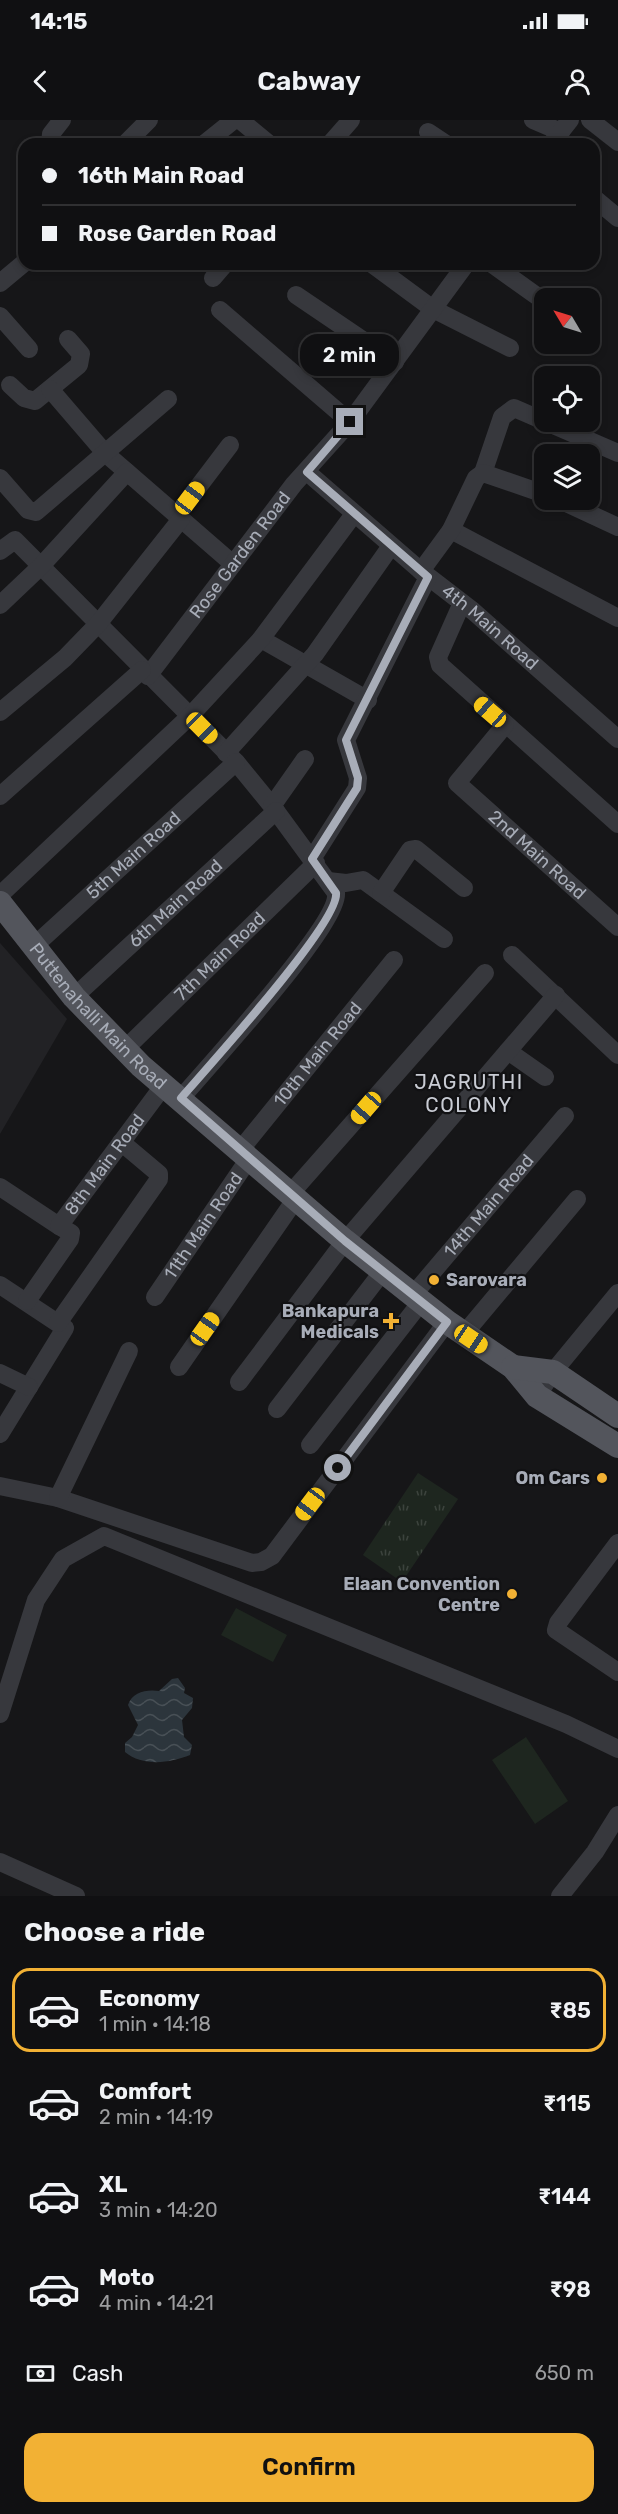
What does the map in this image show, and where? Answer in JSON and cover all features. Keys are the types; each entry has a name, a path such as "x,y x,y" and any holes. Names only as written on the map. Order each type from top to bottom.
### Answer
{"main road":[{"name":"Puttenahalli Main Road","path":"0,903 74,997 124,1050 345,1241 456,1328 513,1367"},
{"path":"513,1367 553,1372 618,1416"},
{"path":"513,1367 537,1396 618,1446"}],"street":[{"path":"51,138 51,134 62,120"},
{"path":"131,138 149,120"},
{"path":"212,138 234,120"},
{"path":"240,120 262,138"},
{"path":"335,138 351,120"},
{"path":"533,120 560,132"},
{"path":"590,120 618,142"},
{"path":"428,132 437,138"},
{"path":"600,203 618,218"},
{"path":"0,283 18,268"},
{"path":"213,278 220,270"},
{"path":"380,270 433,309 510,348"},
{"name":"Rose Garden Road","path":"0,796 145,673 294,484 350,422 461,270"},
{"path":"500,270 534,294"},
{"path":"296,295 395,362"},
{"path":"220,310 350,422"},
{"path":"0,316 29,349"},
{"path":"10,385 29,401 35,401 79,366 81,354 68,339"},
{"path":"50,389 105,453 233,564"},
{"path":"0,478 28,510 36,512 168,399"},
{"name":"7th Main Road","path":"124,1050 314,861 357,788 358,778 346,740 369,700 424,574 451,530 476,478 483,473 502,417 514,408 618,453"},
{"path":"0,712 65,658 98,624 230,445"},
{"path":"0,605 41,566 127,472"},
{"name":"4th Main Road","path":"307,472 618,739"},
{"path":"483,473 534,491"},
{"path":"581,510 618,527"},
{"path":"0,895 189,716 261,639 354,514"},
{"path":"451,530 618,618"},
{"path":"2,545 15,540 231,758 274,809 328,881 346,883 363,880 444,939"},
{"name":"5th Main Road","path":"33,947 231,758 305,665 391,546"},
{"path":"462,603 438,657 445,672 618,824"},
{"path":"261,639 369,700"},
{"name":"2nd Main Road","path":"505,725 457,783 618,927"},
{"name":"6th Main Road","path":"74,997 274,809 305,759"},
{"path":"381,892 410,850 416,849 464,888"},
{"name":"8th Main Road","path":"27,1301 70,1239 71,1233 60,1226 121,1142 306,949 337,900 336,893 328,881"},
{"path":"512,955 618,1055"},
{"name":"10th Main Road","path":"245,1153 394,960"},
{"path":"179,1367 294,1195 485,973"},
{"path":"239,1382 345,1241 556,995"},
{"path":"508,1051 545,1077"},
{"name":"14th Main Road","path":"310,1445 417,1298 565,1116"},
{"path":"58,1323 159,1179 159,1174 155,1169 121,1142"},
{"name":"11th Main Road","path":"155,1296 245,1153"},
{"path":"0,1187 60,1226"},
{"path":"0,1486 58,1498 252,1563 261,1563 272,1556 297,1522 456,1328 577,1199"},
{"path":"277,1409 383,1271"},
{"path":"0,1285 65,1328 0,1434"},
{"path":"537,1396 553,1372 618,1293"},
{"path":"58,1498 129,1352"},
{"path":"0,1373 29,1387"},
{"path":"0,1714 36,1600 63,1559 104,1536 566,1724 618,1749"},
{"path":"618,1543 612,1564 558,1623 556,1630 618,1672"},
{"path":"560,1896 595,1852 618,1815"},
{"path":"0,1862 76,1896"}],"shaded area":[{"path":"0,943 67,1019 0,1134"}],"green space":[{"path":"418,1473 458,1499 402,1582 363,1555"},
{"path":"236,1608 287,1635 273,1662 221,1635"},
{"path":"526,1737 568,1801 535,1824 492,1760"}],"water":[{"path":"178,1678 185,1688 184,1693 193,1698 192,1708 182,1720 184,1737 192,1745 190,1755 165,1762 148,1762 132,1757 125,1752 125,1743 132,1737 138,1725 128,1705 130,1701 140,1692 159,1691 172,1679"}],"place":[{"name":"Sarovara","path":"434,1280"},
{"name":"Bankapura Medicals","path":"391,1321"},
{"name":"Om Cars","path":"602,1478"},
{"name":"Elaan Convention Centre","path":"512,1594"}],"district":[{"name":"JAGRUTHI COLONY","path":"469,1094"}],"route":[{"path":"338,1468 447,1322 345,1241 181,1098 306,949 333,909 337,900 336,893 312,859 357,788 358,778 346,740 369,700 428,577 307,472 350,422"}]}
